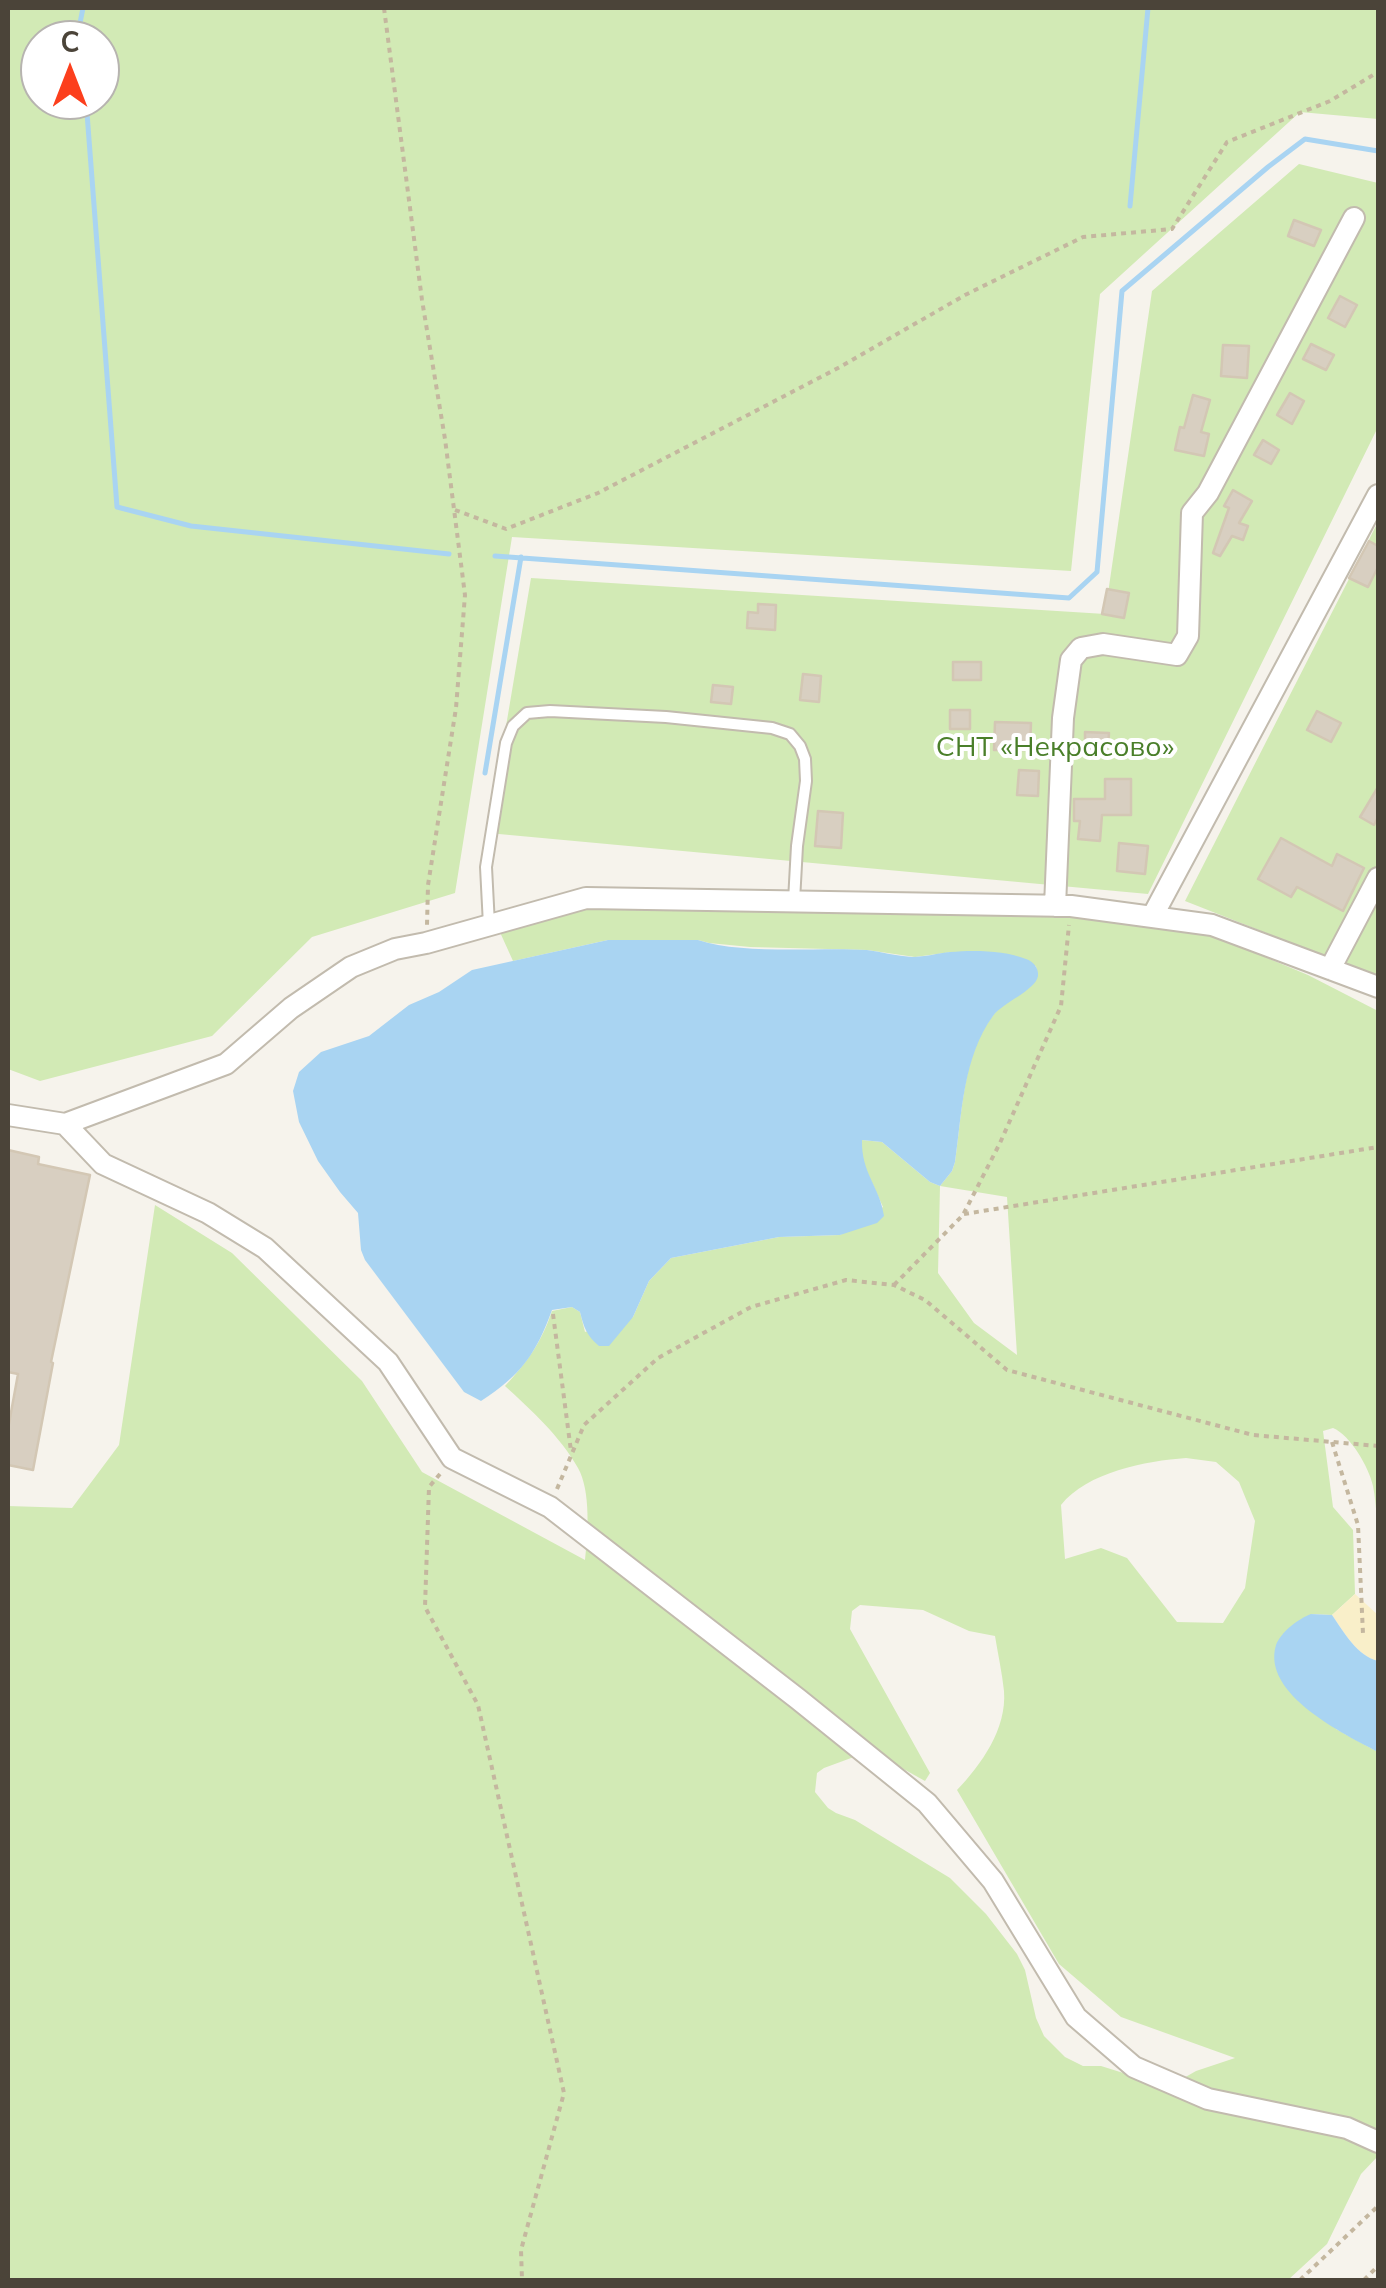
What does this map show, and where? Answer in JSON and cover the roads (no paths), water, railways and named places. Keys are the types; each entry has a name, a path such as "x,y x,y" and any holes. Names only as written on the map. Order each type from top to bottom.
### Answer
{"street":[{"path":"1063,906 1062,718 1071,660 1081,648 1103,644 1176,655 1188,636 1192,513 1208,493 1354,218"},
{"path":"1152,917 1378,495"},
{"path":"1330,969 1378,878"},
{"path":"8,1115 65,1124 226,1064 290,1008 351,967 395,949 586,898 1063,906 1212,925 1378,987"},
{"path":"65,1124 103,1164 208,1213 265,1248 388,1362 452,1458 550,1506 927,1803 993,1881 1076,2017 1134,2067 1208,2099 1348,2128 1378,2142"}],"lane":[{"path":"488,925 487,855 506,743 512,726 526,713 550,711 666,717 772,728 790,734 805,759 806,781 794,902"}],"water":[{"path":"608,940 698,940 736,947 867,950 912,957 988,951 1029,960 1038,976 1031,986 997,1011 975,1049 965,1086 955,1162 940,1186 882,1142 862,1140 864,1162 884,1216 877,1223 840,1235 779,1237 671,1258 649,1281 633,1317 609,1346 599,1346 592,1339 580,1312 572,1307 552,1310 526,1362 481,1401 464,1392 365,1260 358,1213 318,1161 299,1122 293,1091 299,1072 321,1052 369,1036 409,1005 439,992 472,970"},
{"path":"1311,1614 1332,1615 1357,1649 1378,1661 1378,1752 1309,1710 1281,1680 1275,1663 1276,1645 1290,1626"}],"waterway":[{"path":"81,20 83,8"},
{"path":"1130,206 1148,8"},
{"path":"88,120 117,507 191,526 449,554"},
{"path":"495,556 1069,598 1097,572 1122,291 1305,139 1378,151"},
{"path":"485,773 521,557"}],"park label":[{"name":"СНТ «Некрасово»","path":"1055,748"}]}
